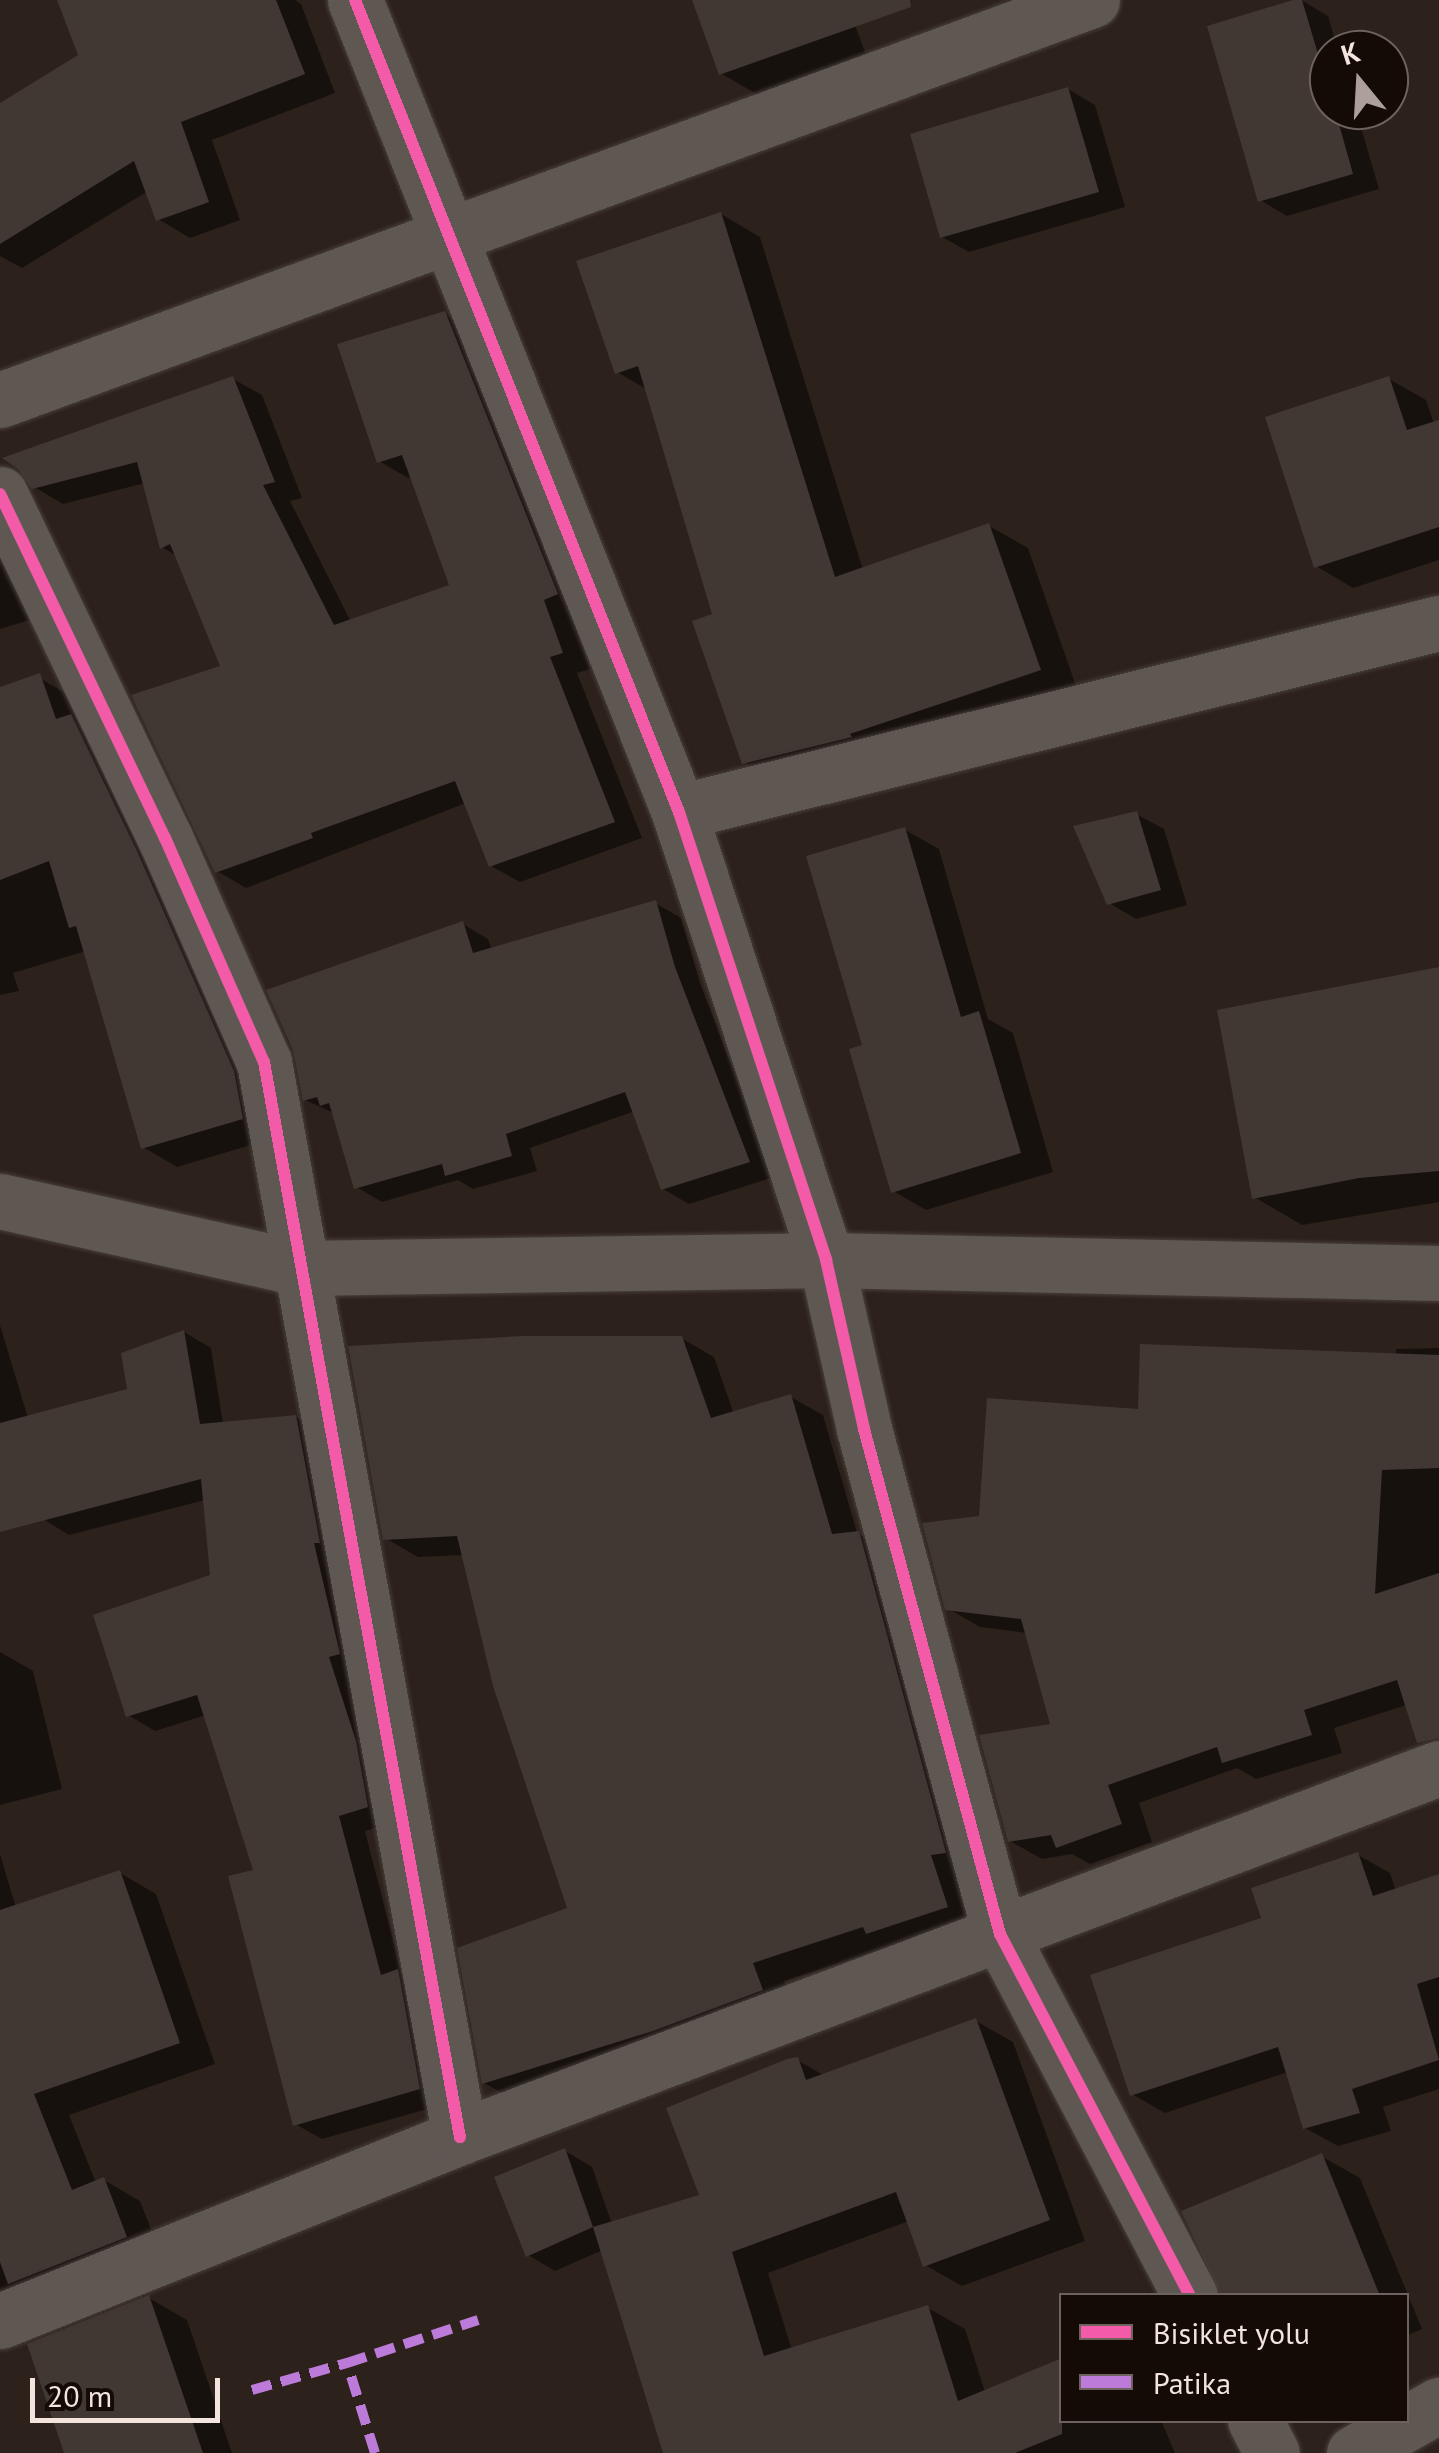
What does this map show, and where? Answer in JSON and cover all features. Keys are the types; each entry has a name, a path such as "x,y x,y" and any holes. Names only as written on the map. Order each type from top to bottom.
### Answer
{"street":[{"path":"356,0 680,812 826,1260 864,1429 1000,1934 1188,2293"},
{"path":"0,400 1092,0"},
{"path":"0,494 166,838 264,1062 460,2137"},
{"path":"680,812 1439,623"},
{"path":"0,1201 300,1268 826,1260 1439,1274"},
{"path":"0,2320 460,2137 1439,1768"},
{"path":"1409,2421 1439,2404"},
{"path":"1257,2423 1272,2453"},
{"path":"1354,2453 1406,2423"}],"building":[{"path":"57,0 276,0 305,74 181,122 209,202 156,221 134,161 0,244 0,103 78,55"},
{"path":"692,0 910,0 911,7 719,75"},
{"path":"1302,0 1311,30 1309,130 1341,130 1353,174 1258,202 1207,26"},
{"path":"1068,87 1099,192 940,238 910,134"},
{"path":"721,212 835,577 989,523 1041,670 850,734 852,737 742,764 692,621 712,614 638,366 615,374 576,261"},
{"path":"445,311 558,594 544,600 563,653 550,657 615,822 489,867 455,781 215,873 131,695 220,666 170,544 160,549 137,462 32,489 18,469 2,458 233,376 275,482 263,485 334,625 449,585 402,455 377,463 337,344"},
{"path":"1389,376 1407,430 1439,420 1439,527 1314,568 1265,417"},
{"path":"40,673 56,719 71,714 137,851 234,1071 243,1119 141,1149 76,926 69,928 49,861 0,880 0,687"},
{"path":"1137,811 1161,890 1107,905 1073,826"},
{"path":"905,827 961,1017 979,1011 1021,1153 891,1193 849,1049 862,1045 806,856"},
{"path":"656,900 675,967 750,1162 661,1190 625,1092 506,1134 512,1156 445,1176 442,1164 354,1189 329,1103 320,1106 317,1097 303,1101 293,1050 266,990 463,921 473,953"},
{"path":"1439,967 1439,1171 1359,1178 1252,1199 1217,1010"},
{"path":"184,1330 200,1424 296,1415 320,1543 314,1543 340,1654 329,1657 356,1741 368,1807 339,1816 381,1975 398,1969 420,2089 293,2126 228,1876 253,1870 197,1695 126,1717 93,1615 210,1575 201,1479 0,1532 0,1423 127,1389 121,1353"},
{"path":"523,1336 682,1336 711,1418 791,1394 832,1534 859,1531 946,1853 931,1855 948,1907 866,1934 863,1927 753,1963 763,1990 653,2031 482,2084 457,1948 567,1908 493,1686 457,1536 383,1540 348,1346"},
{"path":"1140,1344 1439,1355 1439,1468 1382,1470 1375,1594 1439,1573 1439,1738 1417,1743 1397,1680 1304,1710 1312,1735 1222,1763 1217,1747 1108,1785 1122,1824 1056,1848 1051,1835 1008,1842 979,1735 1050,1724 1021,1619 945,1610 922,1523 979,1516 987,1398 1138,1409"},
{"path":"1358,1852 1373,1896 1439,1874 1439,1977 1417,1984 1439,2060 1352,2089 1360,2113 1303,2129 1278,2047 1130,2096 1090,1975 1261,1918 1251,1888"},
{"path":"120,1870 180,2043 34,2094 72,2190 104,2177 127,2237 8,2284 0,2262 0,1910"},
{"path":"976,2018 1050,2220 923,2267 896,2192 732,2252 764,2356 928,2305 958,2401 1059,2359 1062,2434 1015,2453 663,2453 593,2227 699,2195 666,2108 787,2059 798,2057 806,2080"},
{"path":"565,2148 593,2227 526,2257 494,2177"},
{"path":"1322,2153 1379,2293 1220,2293 1181,2211"},
{"path":"149,2295 203,2453 64,2453 27,2344"}],"marked path":[{"path":"375,2453 347,2363 478,2320"},
{"path":"252,2390 347,2363"}],"cycle path":[{"path":"355,0 679,812 826,1260 864,1429 1000,1934 1188,2293"},
{"path":"0,494 165,838 264,1062 460,2137"}]}
